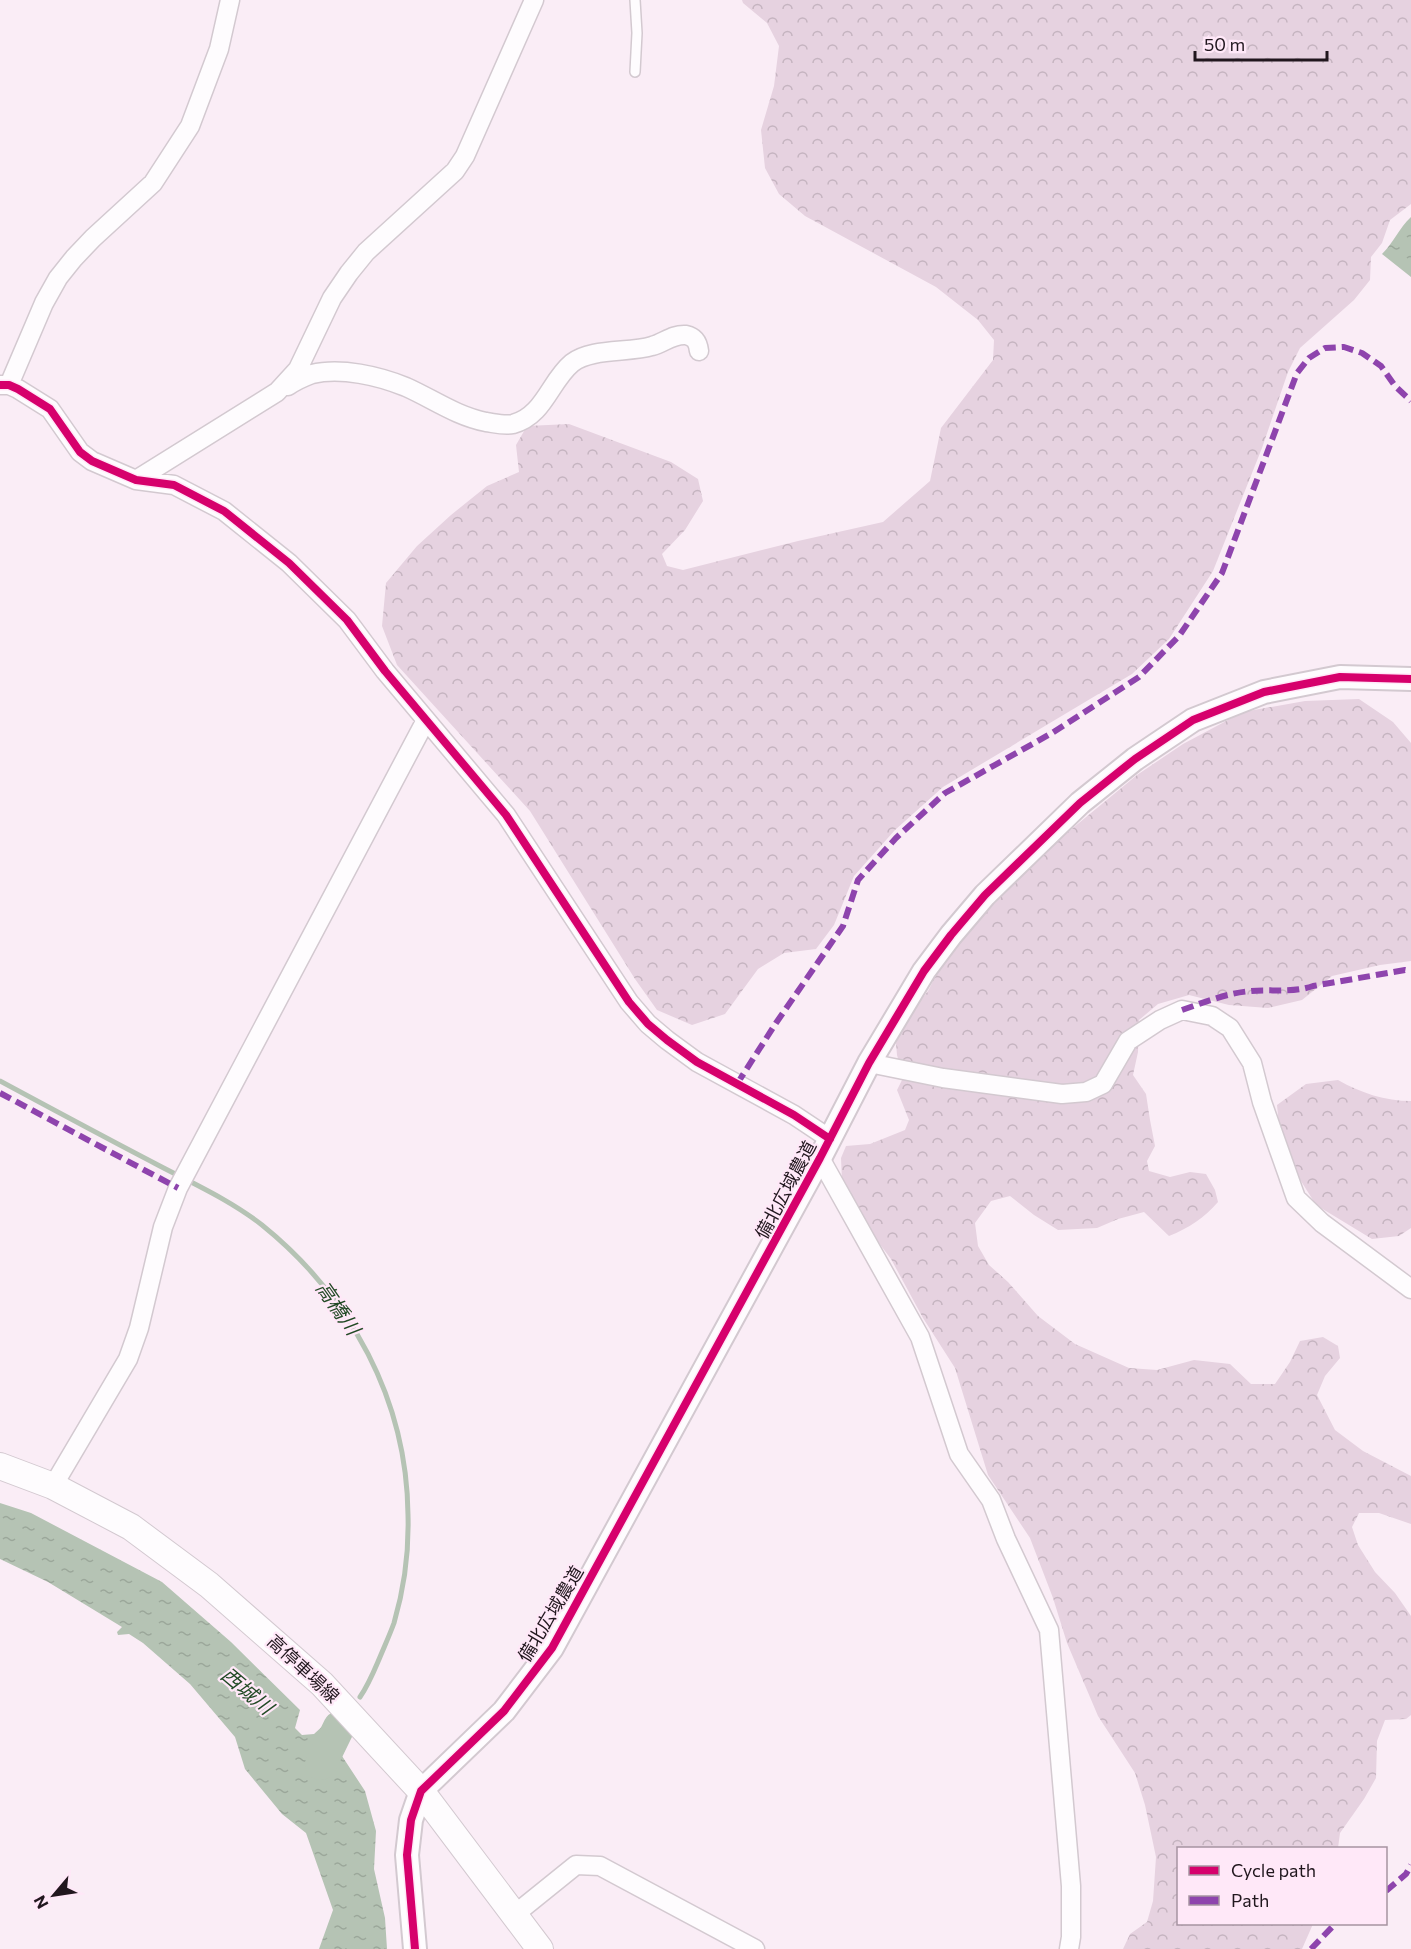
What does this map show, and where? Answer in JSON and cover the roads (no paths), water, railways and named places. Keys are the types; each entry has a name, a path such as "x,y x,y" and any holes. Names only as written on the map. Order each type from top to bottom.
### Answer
{"main road":[{"name":"高停車場線","path":"0,1466 53,1486 130,1527 208,1585 322,1684 421,1791 540,1949"}],"street":[{"path":"230,0 219,49 189,126 153,183 93,238 58,278 5,385 50,410 80,452 92,461 136,480 174,485 224,511 289,563 347,620 385,671 506,815 629,1002 648,1024 697,1062 794,1114 825,1149 920,1336 959,1454 991,1500 1006,1539 1049,1630 1071,1886 1071,1937 1068,1949"},
{"path":"277,392 298,369 332,298 349,273 366,252 455,171 465,156 534,0"},
{"path":"136,480 277,392 312,374 345,372 380,379 406,387 452,412 475,420 512,424 537,410 566,370 580,358 659,345 677,335 692,337 699,351"},
{"name":"備北広域農道","path":"421,1791 504,1711 552,1648 825,1149 869,1064 924,971 985,895 1080,803 1135,759 1193,720 1264,692 1340,677 1411,680"},
{"path":"53,1486 128,1359 139,1328 163,1227 179,1187 426,720"},
{"path":"869,1064 943,1078 1051,1093 1086,1092 1103,1084 1128,1041 1160,1020 1182,1010 1212,1016 1230,1028 1252,1063 1262,1102 1296,1198 1322,1223 1411,1289"},
{"path":"415,1949 407,1855 411,1820 421,1791"},
{"path":"514,1915 576,1865 600,1866 755,1949"}],"lane":[{"path":"634,0 637,33 635,72"}],"water":[{"path":"1411,217 1411,277 1382,254"},
{"name":"西城川","path":"0,1503 31,1513 162,1582 231,1642 300,1710 295,1728 302,1735 314,1734 327,1722 342,1737 342,1756 365,1791 376,1831 374,1869 385,1918 387,1949 319,1949 333,1910 306,1833 282,1814 245,1769 235,1737 190,1684 143,1643 129,1634 118,1635 117,1632 122,1627 48,1582 0,1559"}],"waterway":[{"name":"高橋川","path":"0,1081 210,1192 262,1225 294,1253 347,1318 368,1354 385,1392 397,1431 405,1472 408,1515 407,1556 398,1610 371,1677 360,1697"},
{"name":"高橋川","path":"321,1764 339,1727"}]}
